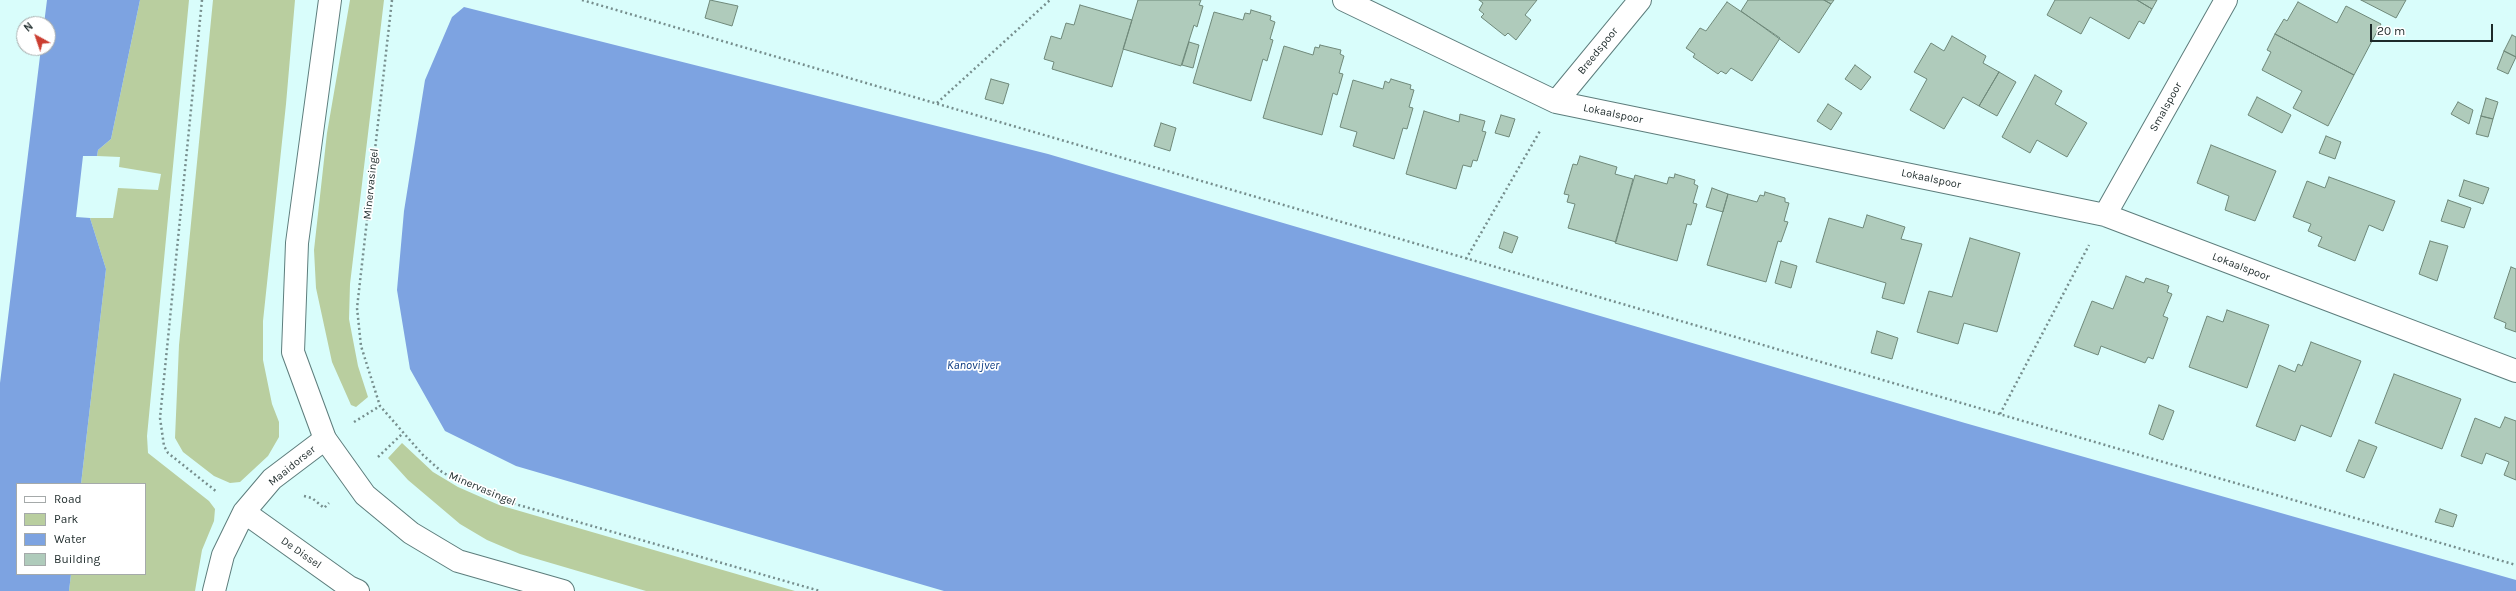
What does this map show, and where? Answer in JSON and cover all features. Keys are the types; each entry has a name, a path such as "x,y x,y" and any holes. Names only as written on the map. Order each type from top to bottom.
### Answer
{"street":[{"path":"330,0 297,243 293,352 325,439 365,494 411,533 458,561 563,591"},
{"name":"Lokaalspoor","path":"1344,0 1556,102 2105,215 2516,371"},
{"name":"Breedspoor","path":"1556,102 1640,0"},
{"name":"Smalspoor","path":"2105,215 2226,0"},
{"name":"Maaidorser","path":"214,591 223,555 244,512 272,480 325,439"},
{"name":"De Dissel","path":"244,512 349,587 358,591"}],"path":[{"path":"202,0 161,406 161,431 164,446 168,453 244,512"},
{"name":"Minervasingel","path":"392,0 357,308 361,346 380,406 422,455 442,472 469,486 508,502 820,591"},
{"path":"582,0 2516,566"},
{"path":"936,103 1050,0"},
{"path":"1466,258 1556,102"},
{"path":"2000,414 2105,215"}],"green space":[{"path":"140,0 189,0 147,436 148,453 209,501 215,509 214,521 202,550 195,591 69,591 71,575 146,575 146,483 81,483 106,269 90,218 113,218 118,188 158,190 161,174 119,167 120,157 97,156 98,150 111,139"},
{"path":"213,0 295,0 286,104 263,321 263,360 272,404 279,422 279,437 268,456 240,482 230,483 214,476 183,452 175,438 179,345"},
{"path":"350,0 384,0 350,284 349,319 358,366 368,397 356,407 351,405 332,362 316,288 314,250 327,133"},
{"path":"402,443 433,472 458,487 499,505 795,591 646,591 520,554 487,540 460,524 408,480 388,458"}],"water":[{"path":"47,0 140,0 111,139 98,150 97,156 83,156 76,217 90,218 106,269 81,483 16,483 16,575 71,575 69,591 0,591 0,383 40,56 56,56 56,16 45,16"},
{"name":"Kanovijver","path":"464,7 1048,154 1965,423 2516,580 2516,591 944,591 516,466 445,431 410,369 397,290 404,211 425,80 452,17"}],"building":[{"path":"710,0 738,6 732,26 705,18"},
{"path":"1138,0 1201,0 1199,5 1203,6 1197,27 1194,25 1181,66 1123,49"},
{"path":"1479,0 1537,0 1525,15 1531,20 1516,40 1508,33 1505,36 1481,17 1484,14 1479,10 1483,3"},
{"path":"1748,0 1824,0 1831,4 1799,53 1741,11"},
{"path":"1824,0 1834,0 1831,4"},
{"path":"2055,0 2137,0 2152,9 2144,24 2139,21 2129,39 2090,17 2081,34 2047,15"},
{"path":"2137,0 2157,0 2152,9"},
{"path":"2361,0 2406,0 2396,18"},
{"path":"1727,2 1780,38 1752,81 1731,68 1726,74 1721,71 1718,74 1693,57 1695,54 1686,48 1700,28 1706,31"},
{"path":"2298,2 2337,23 2346,6 2381,24 2354,75 2275,34 2284,19 2287,21"},
{"path":"1080,5 1132,20 1112,87 1052,69 1054,62 1044,59 1051,36 1061,39 1066,23 1074,25"},
{"path":"1251,10 1271,16 1270,20 1275,22 1270,39 1273,40 1267,61 1263,59 1251,101 1193,83 1214,12 1243,20 1245,13 1250,14"},
{"path":"2275,34 2354,75 2328,126 2293,108 2302,91 2262,70 2271,52 2267,50"},
{"path":"2512,35 2516,37 2516,57 2504,51"},
{"path":"1952,36 1986,56 1983,63 1999,72 1979,106 1963,97 1944,129 1910,110 1927,79 1914,72 1931,43 1944,51"},
{"path":"1189,42 1199,45 1193,68 1182,65"},
{"path":"1320,45 1341,50 1340,54 1344,56 1339,73 1343,74 1337,95 1333,93 1322,135 1263,118 1284,46 1313,55 1315,47 1319,48"},
{"path":"2504,51 2516,57 2508,74 2497,69"},
{"path":"1855,65 1871,77 1861,90 1845,79"},
{"path":"1999,72 2016,82 1997,116 1979,106"},
{"path":"2035,75 2062,91 2055,104 2087,123 2067,157 2037,140 2030,153 2002,137"},
{"path":"991,79 1009,84 1003,104 985,99"},
{"path":"1391,79 1411,85 1410,89 1414,90 1409,107 1413,108 1407,129 1403,128 1394,159 1353,146 1357,132 1340,127 1353,80 1383,89 1385,81 1389,83"},
{"path":"2257,97 2291,115 2282,133 2248,115"},
{"path":"2486,98 2498,102 2493,119 2481,116"},
{"path":"2458,102 2473,110 2469,124 2451,114"},
{"path":"1828,104 1842,113 1831,130 1817,121"},
{"path":"1424,111 1459,122 1460,114 1485,121 1482,131 1486,132 1477,161 1473,160 1471,167 1463,165 1456,189 1406,174"},
{"path":"1501,115 1515,119 1509,137 1495,133"},
{"path":"2481,116 2493,119 2488,137 2476,134"},
{"path":"1161,123 1176,128 1170,151 1154,146"},
{"path":"2326,136 2341,142 2335,159 2319,153"},
{"path":"2211,145 2276,171 2255,221 2225,210 2229,196 2197,183"},
{"path":"1580,156 1617,167 1615,174 1633,179 1616,242 1568,228 1575,204 1567,202 1569,195 1564,194 1573,164 1577,165"},
{"path":"1675,174 1695,180 1694,184 1698,186 1693,203 1697,204 1691,225 1687,224 1677,261 1615,243 1635,175 1667,184 1669,177 1674,178"},
{"path":"2329,177 2395,201 2383,231 2369,225 2355,261 2318,246 2322,237 2308,231 2311,224 2293,217 2307,181 2325,188"},
{"path":"2464,180 2489,188 2483,204 2459,196"},
{"path":"1712,188 1728,194 1723,212 1706,207"},
{"path":"1765,192 1785,198 1785,202 1789,203 1784,221 1788,222 1781,242 1778,241 1766,282 1707,265 1728,194 1757,202 1760,195 1764,196"},
{"path":"2448,200 2471,208 2464,228 2441,221"},
{"path":"1867,215 1905,227 1901,239 1922,244 1904,304 1882,298 1886,283 1816,262 1829,218 1863,228"},
{"path":"1504,232 1518,237 1512,253 1499,248"},
{"path":"1970,238 2020,253 1997,332 1964,323 1958,344 1917,332 1929,291 1952,297"},
{"path":"2430,241 2448,246 2437,281 2419,274"},
{"path":"1781,261 1797,266 1791,288 1775,283"},
{"path":"2511,267 2516,269 2516,332 2505,328 2506,323 2494,318"},
{"path":"2126,276 2144,283 2146,278 2169,286 2167,292 2172,294 2163,316 2168,318 2153,359 2148,357 2145,363 2101,346 2098,355 2074,346 2092,301 2113,309"},
{"path":"2227,310 2269,325 2247,388 2189,367 2207,316 2223,322"},
{"path":"1877,331 1898,338 1892,359 1871,353"},
{"path":"2311,342 2361,361 2331,437 2301,425 2295,441 2256,426 2279,365 2295,372 2298,364 2302,366"},
{"path":"2394,374 2461,399 2442,449 2375,423"},
{"path":"2159,405 2174,411 2163,440 2149,434"},
{"path":"2505,417 2516,421 2516,480 2504,475 2509,462 2486,453 2482,464 2461,456 2475,418 2500,428"},
{"path":"2359,440 2377,447 2364,478 2346,471"},
{"path":"2440,509 2457,515 2453,527 2435,522"}]}
